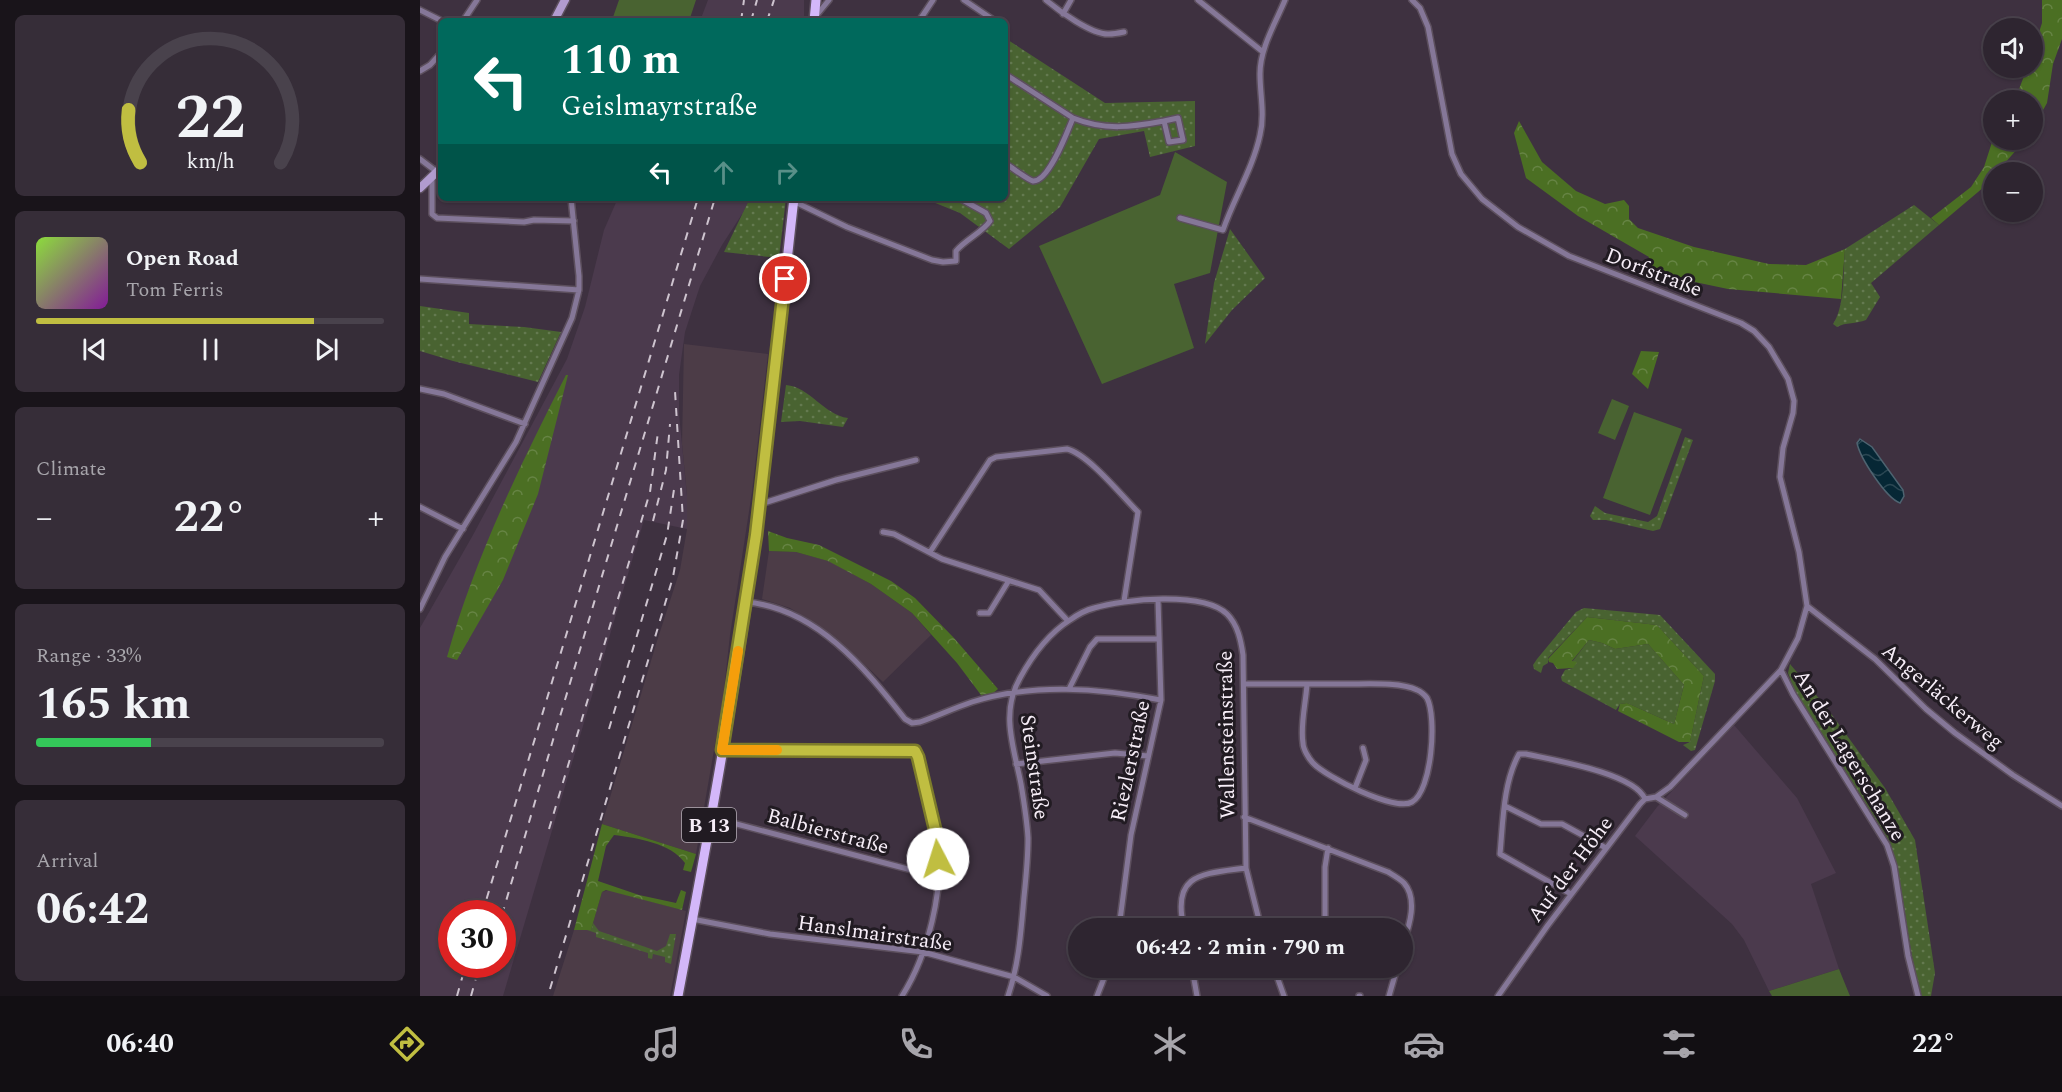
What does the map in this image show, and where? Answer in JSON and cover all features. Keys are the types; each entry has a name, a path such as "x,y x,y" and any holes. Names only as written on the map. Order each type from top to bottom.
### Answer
{"main road":[{"path":"815,18 816,0"},
{"name":"B 13","path":"678,996 746,602 760,503 793,201"}],"street":[{"path":"465,18 477,0"},
{"path":"556,18 565,0"},
{"path":"816,18 829,0"},
{"path":"921,18 933,0"},
{"path":"964,0 991,18"},
{"path":"1046,0 1063,14 1107,35 1124,32"},
{"path":"1063,14 1071,0"},
{"path":"1198,0 1263,52"},
{"path":"1180,218 1223,230 1256,150 1260,134 1263,96 1260,75 1263,52 1285,0"},
{"name":"Dorfstraße","path":"1412,0 1420,8 1428,27 1452,154 1466,182 1482,199 1518,227 1569,256 1741,323 1761,336 1777,358 1788,379 1794,401 1783,448 1780,477 1799,552 1808,606"},
{"path":"420,10 438,19"},
{"path":"420,71 438,56"},
{"path":"1008,76 1073,118 1091,124 1109,128 1128,128 1178,118 1183,140 1169,142 1164,121"},
{"path":"1008,165 1029,180 1039,180 1055,158 1073,118"},
{"path":"420,159 437,172"},
{"path":"420,188 437,172"},
{"path":"437,172 432,214 436,218 524,222 574,221"},
{"path":"420,609 437,571 525,424 567,330 579,290 578,256 571,201"},
{"path":"795,201 898,248 937,262 956,261 956,251 970,237 988,225 990,219 986,213 964,201"},
{"path":"420,279 579,290"},
{"path":"420,389 444,394 525,424"},
{"path":"930,552 990,460 996,457 1067,449 1076,451 1138,512 1124,601"},
{"path":"760,503 836,480 916,460"},
{"path":"420,507 463,529"},
{"path":"883,532 894,534 942,559 1038,591 1068,621"},
{"path":"980,614 989,613 1008,582"},
{"name":"Riezlerstraße","path":"1120,918 1131,835 1161,700 1158,600"},
{"name":"Wallensteinstraße","path":"1124,601 1198,601 1212,605 1226,613 1236,627 1241,641 1244,684 1246,868 1258,918"},
{"name":"Steinstraße","path":"1008,996 1014,977 1028,859 1026,816 1009,723 1012,694 1034,655 1047,638 1068,621 1091,608 1124,601"},
{"path":"746,602 785,611 823,634 850,656 872,678 905,719 912,723 920,723 972,702 1045,689 1110,691 1161,700"},
{"name":"An der Lagerschanze","path":"1808,606 1798,638 1781,670 1793,694 1887,845 1894,866 1908,956 1918,996"},
{"name":"Angerläckerweg","path":"1808,606 1875,659 1926,709 1955,733 2013,775 2062,806"},
{"path":"1069,689 1089,647 1097,639 1158,639"},
{"path":"1571,894 1500,854 1505,806 1514,764 1519,754 1603,773 1636,788 1645,799 1656,797 1670,787 1781,670"},
{"path":"1244,684 1307,684 1382,684 1416,689 1426,696 1432,723 1430,768 1418,798 1404,805 1355,788 1323,771 1312,762 1302,744 1307,684"},
{"path":"1355,788 1366,760 1363,748"},
{"path":"722,750 915,751 938,842 937,896 923,952 912,980 902,996"},
{"path":"1016,764 1115,753 1148,756"},
{"path":"1656,797 1684,815"},
{"name":"Auf der Höhe","path":"1498,996 1571,894 1637,806 1645,799"},
{"path":"1505,806 1541,824 1562,824 1606,848"},
{"path":"1244,816 1388,872 1403,882 1411,896 1409,918"},
{"name":"Balbierstraße","path":"710,817 938,877"},
{"path":"1325,918 1323,890 1328,848"},
{"path":"1182,918 1181,900 1190,883 1204,873 1246,868"},
{"name":"Hanslmairstraße","path":"693,919 770,934 923,952 1014,977 1047,996"},
{"path":"1096,996 1104,978"},
{"path":"1194,978 1197,996"},
{"path":"1278,978 1284,996"},
{"path":"1389,996 1394,978"}],"shaded area":[{"path":"708,0 804,0 804,18 701,18"},
{"path":"617,201 749,201 700,286 685,332 679,375 679,414 687,496 687,529 644,520 516,952 516,900 438,900 438,978 508,978 503,996 420,996 420,628 473,535 567,359 585,307 604,230"},
{"path":"684,344 768,354 752,492 730,635 723,698 696,854 602,824 680,570 687,529 687,496 682,444"},
{"path":"769,551 796,552 829,561 871,584 912,613 931,635 883,682 844,645 819,626 790,608 762,599"},
{"path":"1734,725 1797,798 1836,873 1811,884 1839,969 1769,991 1744,940 1732,924 1635,836 1657,807"},
{"path":"609,890 686,911 670,996 553,996 574,930 591,930 602,892"}],"green space":[{"path":"619,0 696,0 690,18 613,18"},
{"path":"2042,0 2062,0 2062,39 2053,64 2047,103 2043,110 2043,90 2019,90 2023,78 2043,78"},
{"path":"1008,40 1105,103 1195,101 1195,146 1150,157 1144,131 1099,139 1060,207 1009,249 960,213 930,201 1008,201"},
{"path":"1519,121 1542,162 1576,191 1605,204 1624,200 1629,206 1629,219 1638,228 1694,247 1769,264 1806,265 1845,249 1841,299 1728,289 1690,281 1646,266 1649,257 1578,216 1526,178 1514,133"},
{"path":"1989,150 2016,150 2006,162 1986,162"},
{"path":"1175,152 1227,182 1210,273 1174,284 1194,348 1102,384 1039,246 1160,195"},
{"path":"1983,169 1983,188 1939,225 1931,218 1971,187"},
{"path":"749,201 786,201 779,258 724,252"},
{"path":"1914,205 1939,225 1871,283 1880,297 1866,320 1837,327 1833,324 1842,299 1845,249"},
{"path":"1230,229 1265,278 1232,310 1205,344 1214,283"},
{"path":"420,306 469,313 469,324 561,332 538,382 420,351"},
{"path":"1641,351 1659,352 1648,389 1632,374"},
{"path":"568,375 538,494 503,580 457,660 447,657 484,549 499,513"},
{"path":"786,385 802,391 839,416 848,418 843,427 800,421 781,422"},
{"path":"1612,399 1629,406 1615,440 1598,433"},
{"path":"1634,412 1682,429 1650,515 1603,498"},
{"path":"1685,437 1693,440 1660,529 1653,531 1606,520 1593,520 1590,516 1595,506 1605,513 1648,522 1657,516"},
{"path":"768,531 819,545 891,581 915,598 954,638 998,689 992,694 981,695 957,663 912,613 871,584 828,561 796,552 769,551"},
{"path":"1584,608 1660,615 1715,674 1695,750 1691,751 1683,745 1690,742 1704,676 1657,625 1587,617 1548,658 1548,663 1543,666 1541,673 1534,669 1533,665 1537,659 1576,612"},
{"path":"1587,617 1657,625 1704,676 1690,742 1679,742 1618,711 1620,704 1627,703 1674,724 1684,685 1648,644 1615,649 1589,640 1572,661 1577,662 1573,668 1557,669 1553,663 1549,662 1548,659"},
{"path":"1589,640 1615,649 1648,644 1684,685 1674,724 1627,703 1620,704 1616,710 1562,681 1561,677 1565,670 1573,668 1572,662"},
{"path":"1790,664 1827,708 1885,788 1915,840 1935,973 1931,996 1922,996 1912,958 1900,880 1890,842 1794,689 1788,673"},
{"path":"602,824 696,854 691,872 683,870 685,863 679,856 653,843 614,835 606,846 598,881 639,895 676,903 681,890 686,892 682,910 606,890 602,892 591,930 574,930"},
{"path":"593,923 599,931 657,951 666,946 670,934 676,934 671,964 665,962 665,957 653,954 652,959 648,958 648,953 596,937 596,933 587,930 591,930"},
{"path":"1839,969 1850,996 1772,996 1769,991"}],"water":[{"path":"1860,439 1872,447 1903,490 1904,496 1900,503 1888,494 1868,467 1857,443"}],"railway":[{"path":"741,18 744,0"},
{"path":"752,18 757,0"},
{"path":"768,18 774,0"},
{"path":"486,900 697,201"},
{"path":"506,900 714,201"},
{"path":"550,989 673,577 683,520 675,391"},
{"path":"653,521 666,470 670,424"},
{"path":"549,829 650,492 658,432"},
{"path":"609,729 667,535 675,483"},
{"path":"457,996 462,978"},
{"path":"471,996 476,978"}],"slow traffic":[{"path":"738,651 722,750 777,750"}],"route":[{"path":"785,279 763,484 722,750 915,751 938,842 938,859"}]}
